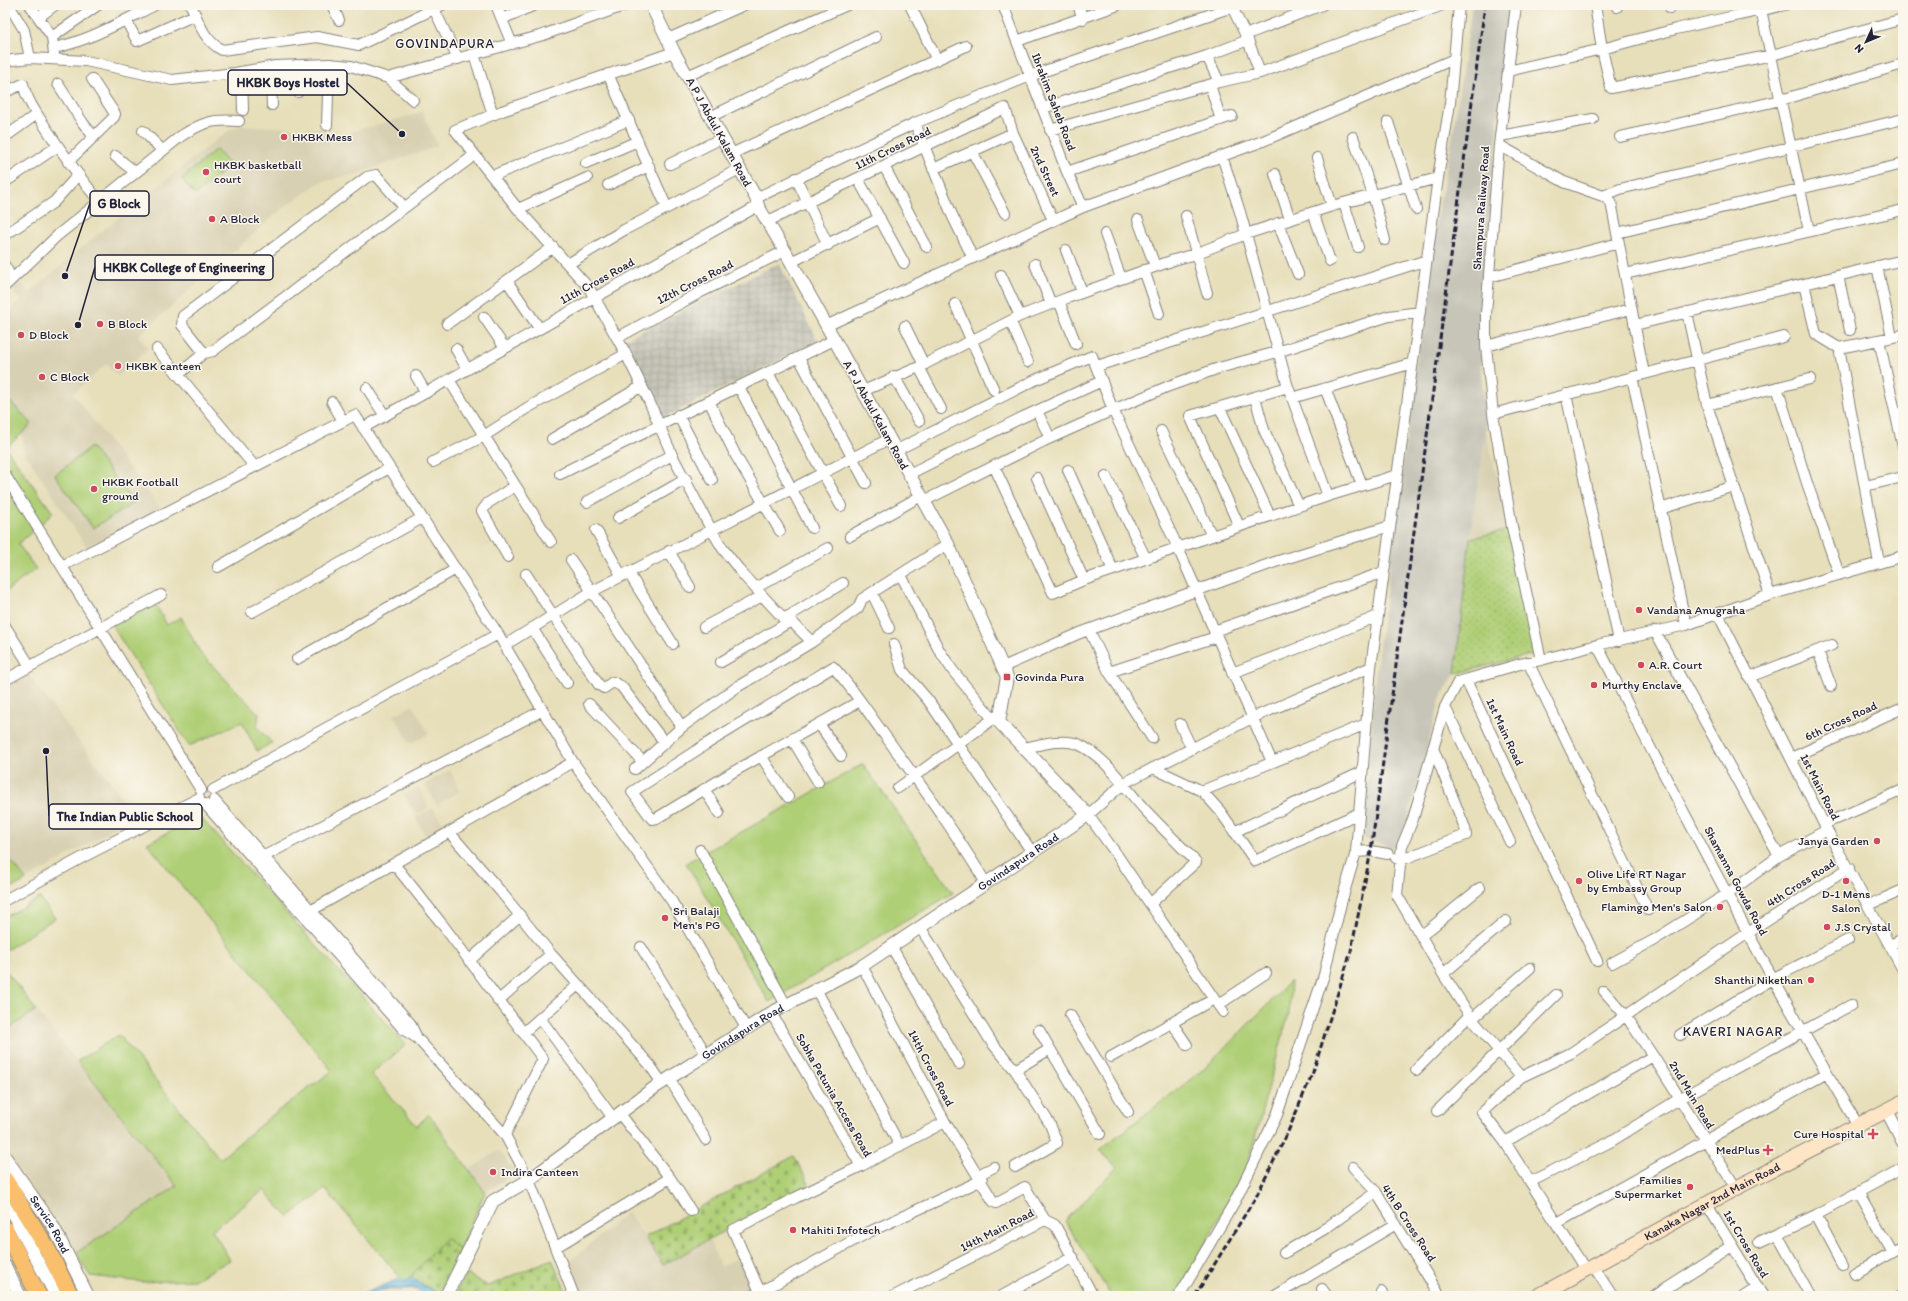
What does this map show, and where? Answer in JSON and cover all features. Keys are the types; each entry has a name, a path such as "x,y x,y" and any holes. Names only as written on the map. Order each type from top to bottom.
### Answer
{"highway":[{"path":"5,1180 47,1248 71,1296"},
{"path":"12,1231 39,1296"}],"main road":[{"name":"Kanaka Nagar 2nd Main Road","path":"1548,1294 1589,1267 1707,1205 1736,1188 1903,1102"}],"street":[{"path":"9,5 24,30 30,58"},
{"path":"30,5 52,37 54,60"},
{"path":"38,17 55,5"},
{"path":"52,37 98,5"},
{"path":"54,48 68,45 126,20 155,5"},
{"path":"190,5 205,36 213,45 222,50 317,37 359,45 438,7 458,59"},
{"path":"332,5 339,20"},
{"path":"496,5 512,44"},
{"path":"502,19 535,5"},
{"path":"388,78 543,35 626,5"},
{"name":"A P J Abdul Kalam Road","path":"651,5 687,76 948,544 1007,677 997,717"},
{"path":"668,39 744,5"},
{"path":"687,76 847,5"},
{"path":"910,5 938,60"},
{"name":"Ibrahim Saheb Road","path":"1004,5 1066,172 1083,207"},
{"path":"1078,5 1083,19"},
{"path":"1017,41 1083,19 1118,5"},
{"path":"1043,108 1207,56 1299,9 1322,5"},
{"path":"1050,130 1214,84 1260,73 1443,5"},
{"path":"1179,1296 1235,1201 1277,1115 1324,975 1340,903 1356,852 1371,667 1438,178 1450,103 1459,5"},
{"name":"Shampura Railway Road","path":"1516,5 1500,140 1489,277 1486,346 1492,414 1512,527 1541,660"},
{"path":"1595,5 1602,49 1611,88 1772,55 1903,19"},
{"path":"1508,71 1602,49 1761,8 1785,5"},
{"path":"1232,6 1260,73"},
{"name":"11th Cross Road","path":"363,428 539,328 595,298 796,178 915,123 1030,76 1232,6"},
{"path":"1761,8 1809,231"},
{"path":"126,20 137,40 195,15"},
{"path":"710,117 876,37"},
{"path":"731,154 966,46"},
{"path":"674,52 493,114 455,130 518,209 589,288 626,354 642,386 672,455 723,549 762,596 812,642"},
{"path":"474,54 493,114"},
{"path":"1207,56 1221,120"},
{"path":"5,61 30,58 86,62 172,80 242,72 270,67 329,64 351,66 388,78 414,100"},
{"path":"826,326 1083,207 1263,140 1454,59"},
{"path":"327,125 329,64"},
{"path":"1620,138 1781,100 1903,64"},
{"path":"296,65 298,92"},
{"path":"270,67 272,105"},
{"path":"242,72 243,110"},
{"path":"608,74 668,208"},
{"path":"68,162 115,114 92,79"},
{"path":"5,92 23,84 26,97 68,162 99,201"},
{"path":"58,84 83,123 94,137"},
{"name":"11th Cross Road","path":"768,221 1005,108 1013,133"},
{"path":"5,137 37,114"},
{"path":"1066,172 1232,116"},
{"path":"1500,140 1592,119"},
{"path":"1603,196 1620,189 1791,145 1903,119"},
{"path":"5,286 58,234 181,136 201,124 220,120 239,121"},
{"path":"492,176 629,120"},
{"path":"1388,122 1416,209"},
{"path":"915,123 923,147 934,169 952,215 973,258"},
{"path":"143,131 162,150"},
{"path":"934,169 1013,133"},
{"name":"2nd Street","path":"1013,133 1053,220"},
{"path":"1353,137 1373,195 1385,240"},
{"path":"670,164 722,138"},
{"path":"1500,140 1564,182 1603,196 1611,202 1644,374"},
{"path":"586,163 638,141"},
{"path":"5,182 58,146"},
{"path":"972,151 1005,214"},
{"path":"178,375 204,353 213,351 474,154"},
{"path":"115,156 135,172"},
{"path":"1222,156 1246,234 1277,352 1288,387 1328,496"},
{"path":"1317,158 1332,206"},
{"path":"1489,277 1618,238 1800,189 1903,164"},
{"path":"608,185 649,166"},
{"path":"884,166 927,247"},
{"path":"568,264 624,230 739,169"},
{"path":"1275,174 1290,219"},
{"path":"5,235 54,202 78,175"},
{"path":"204,353 182,325 183,316 367,177 376,175 404,208"},
{"path":"518,209 587,178"},
{"path":"796,178 828,245"},
{"path":"863,391 894,376 922,366 1011,322 1020,316 1082,292 1155,266 1196,254 1246,234 1290,219 1332,206 1438,178"},
{"path":"858,179 904,264"},
{"path":"1344,203 1358,247"},
{"path":"1625,274 1903,210"},
{"path":"1313,212 1330,261"},
{"path":"1186,216 1207,293"},
{"path":"791,262 880,218"},
{"path":"1138,220 1155,266"},
{"path":"1278,223 1298,274"},
{"path":"1105,234 1122,278"},
{"path":"447,324 553,247"},
{"path":"1066,250 1082,292"},
{"name":"12th Cross Road","path":"617,338 701,292 785,251"},
{"path":"1096,366 1427,260"},
{"path":"1634,325 1903,260"},
{"path":"1035,264 1076,344"},
{"path":"5,266 12,279"},
{"path":"1877,266 1892,337"},
{"path":"1144,270 1159,314"},
{"path":"1001,275 1020,316"},
{"path":"1838,276 1850,330"},
{"path":"508,284 539,328"},
{"path":"1804,284 1816,334 1839,348 1903,335"},
{"path":"955,304 994,390"},
{"path":"1486,346 1631,309"},
{"path":"850,536 922,498 994,466 1050,438 1169,386 1219,368 1277,352 1389,316 1420,312"},
{"path":"1687,312 1707,406 1770,595"},
{"path":"484,316 504,348"},
{"path":"1011,322 1028,362"},
{"path":"905,326 941,409"},
{"path":"1492,414 1784,337"},
{"path":"560,474 659,424 739,387 834,340"},
{"path":"1879,340 1903,447"},
{"path":"1839,348 1879,563"},
{"path":"156,349 255,467"},
{"path":"456,349 468,369"},
{"path":"433,462 484,436 527,408 626,354"},
{"path":"895,451 1034,380 1092,356 1113,410 1178,548 1272,762"},
{"path":"799,358 866,484"},
{"path":"1292,398 1413,363"},
{"path":"768,373 822,474 841,506"},
{"path":"416,376 426,393"},
{"path":"894,376 920,421"},
{"path":"1632,377 1686,625"},
{"path":"1707,406 1810,379"},
{"path":"449,380 551,542"},
{"path":"909,474 1102,381"},
{"path":"552,439 642,386"},
{"path":"739,387 812,528"},
{"path":"1239,526 1190,416 1288,387"},
{"path":"1777,387 1807,483 1839,574"},
{"path":"367,388 385,416"},
{"path":"1324,388 1362,485"},
{"path":"1566,394 1619,641"},
{"path":"1255,397 1264,430 1299,506"},
{"path":"709,401 733,450 780,531"},
{"path":"332,402 343,421"},
{"path":"1220,408 1270,516"},
{"path":"1037,411 1050,438"},
{"path":"62,566 355,415 505,645 573,762 671,900 746,1028"},
{"path":"678,415 712,480"},
{"path":"1161,431 1212,536"},
{"path":"505,645 591,592 763,502 853,459 889,439"},
{"path":"587,502 672,455"},
{"path":"994,466 1053,593 1084,580 1239,526 1362,485 1397,475"},
{"path":"218,567 389,468"},
{"path":"1068,470 1113,570"},
{"path":"5,475 99,628 206,797 306,913 410,1023 417,1038 505,1135 529,1180 574,1296"},
{"path":"1106,476 1146,559"},
{"path":"1865,486 1903,477"},
{"path":"1037,478 1084,580"},
{"path":"618,518 686,479"},
{"path":"508,557 482,512 488,503 515,486"},
{"path":"1660,509 1734,486"},
{"path":"252,612 422,518"},
{"path":"1003,666 1089,630 1275,562 1390,526"},
{"path":"596,530 674,644"},
{"path":"635,769 682,727 737,687 812,642 858,608 862,599 948,544"},
{"path":"755,588 828,548"},
{"path":"669,551 690,587"},
{"path":"1521,1077 1471,1017 1443,974 1397,895 1402,846 1413,819 1445,707 1458,682 1528,662 1655,631 1686,625 1770,595 1903,556"},
{"path":"571,560 682,727"},
{"path":"297,659 456,569"},
{"path":"1109,672 1384,572"},
{"path":"526,574 599,685 604,688 613,682 621,686 665,743"},
{"path":"901,574 940,650 953,671 997,717 999,722 1088,815 1219,1005"},
{"path":"721,662 843,583"},
{"path":"872,593 889,628"},
{"path":"5,680 161,595"},
{"path":"704,627 762,596"},
{"name":"1st Main Road","path":"1718,614 1826,827 1903,970"},
{"path":"1232,673 1378,616"},
{"path":"5,626 30,666"},
{"path":"532,628 567,683"},
{"path":"1089,630 1109,672 1152,738"},
{"path":"1655,631 1780,856"},
{"path":"5,900 79,859 206,797 498,634"},
{"path":"894,644 902,670 928,700 958,746 1032,852"},
{"name":"Shamanna Gowda Road","path":"1597,645 1748,933 1858,1125"},
{"path":"1750,677 1832,645"},
{"path":"1818,650 1831,686"},
{"path":"1528,662 1648,910"},
{"path":"860,701 792,738 657,818 652,819 632,792 708,743 832,667 848,682 860,701 957,835 986,882"},
{"path":"1088,815 1124,783 1252,718 1371,667"},
{"name":"1st Main Road","path":"1466,680 1597,961"},
{"path":"589,704 643,762"},
{"path":"1445,707 1510,842"},
{"name":"6th Cross Road","path":"1791,758 1903,708"},
{"path":"259,859 543,710"},
{"path":"898,788 997,717"},
{"path":"819,724 841,756"},
{"path":"1180,724 1192,748"},
{"path":"1202,791 1366,724"},
{"path":"792,738 818,782"},
{"path":"1024,748 1054,742 1077,744 1098,756 1124,783 1146,811 1196,862 1150,904"},
{"path":"1356,852 1371,851 1388,854 1401,860 1466,835 1465,828 1433,748"},
{"path":"761,756 788,797"},
{"path":"306,913 573,762"},
{"path":"1153,768 1202,791 1220,811 1255,862 1359,813"},
{"path":"1234,832 1362,772"},
{"path":"704,789 719,813"},
{"path":"1612,963 1654,940 1727,894 1780,856 1826,827 1903,790"},
{"name":"Govindapura Road","path":"446,1296 493,1201 529,1180 666,1080 746,1028 771,1013 862,966 1088,815"},
{"path":"449,832 578,985 649,1064 666,1080 706,1140"},
{"path":"1388,854 1402,846"},
{"path":"700,850 786,1005"},
{"path":"394,864 543,1059 505,1135"},
{"name":"4th Cross Road","path":"1505,1142 1482,1112 1521,1077 1571,1053 1748,933 1849,868"},
{"path":"1421,936 1480,888"},
{"path":"1869,905 1903,890"},
{"path":"469,961 520,915"},
{"path":"1443,974 1506,921"},
{"path":"920,927 992,1043 1015,1070 1050,1124 1057,1143 1015,1167"},
{"path":"1890,945 1903,939"},
{"path":"1680,1035 1774,978 1848,940"},
{"path":"891,946 959,1064"},
{"path":"641,947 706,1054"},
{"path":"498,1000 551,954"},
{"name":"14th Cross Road","path":"862,966 945,1122 980,1178"},
{"path":"1416,1070 1471,1017 1530,968"},
{"path":"1111,1057 1172,1023 1219,1005 1266,973"},
{"path":"523,1033 578,985"},
{"path":"816,989 900,1146"},
{"name":"2nd Main Road","path":"1604,991 1626,1016 1653,1056 1705,1141 1736,1188"},
{"path":"1437,1111 1556,995"},
{"path":"1530,1182 1610,1142 1679,1099 1803,1030 1852,1005"},
{"name":"Sobha Petunia Access Road","path":"755,1294 733,1230 861,1166 771,1013"},
{"path":"1070,1015 1128,1112"},
{"path":"540,1018 616,1116 670,1178 691,1211"},
{"path":"1172,1023 1187,1045"},
{"path":"1039,1030 1100,1134"},
{"path":"1015,1070 1050,1049"},
{"path":"1612,1296 1557,1223 1505,1142 1653,1056"},
{"path":"1557,1223 1827,1073"},
{"path":"1887,1111 1903,1142"},
{"path":"861,1166 945,1122"},
{"name":"Service Road","path":"5,1157 53,1226 88,1296"},
{"path":"755,1294 869,1232 980,1178 994,1167"},
{"name":"4th B Cross Road","path":"1353,1167 1376,1192 1440,1296"},
{"path":"1760,1242 1816,1215 1903,1168"},
{"path":"556,1247 670,1178"},
{"name":"14th Main Road","path":"894,1296 1044,1220 1025,1187 996,1203 990,1196 980,1178"},
{"path":"1284,1252 1326,1228 1376,1192"},
{"path":"1858,1192 1892,1252"},
{"path":"5,1199 12,1231 56,1296"},
{"name":"1st Cross Road","path":"1707,1205 1760,1292"},
{"path":"1816,1215 1842,1264"},
{"path":"1044,1220 1055,1225 1094,1296"},
{"path":"1275,1296 1396,1224"},
{"path":"1777,1234 1811,1296"},
{"path":"1654,1296 1732,1246"},
{"path":"1854,1274 1903,1246"},
{"path":"1002,1296 1073,1257"},
{"path":"5,1266 20,1296"},
{"path":"1743,1296 1760,1292"},
{"path":"1899,1296 1903,1294"}],"shaded area":[{"path":"1472,5 1512,5 1501,83 1489,230 1481,369 1486,431 1470,538 1455,674 1441,697 1399,850 1364,839 1375,678 1432,242 1453,134"},
{"path":"422,112 438,146 359,173 319,183 283,208 138,336 148,348 118,376 106,364 73,394 161,509 87,548 24,451 22,433 31,424 5,396 5,314 21,300 7,285 16,278 29,293 91,240 225,133 240,125 308,129 324,127 333,151 331,138"},
{"path":"779,263 818,341 663,418 624,340"},
{"path":"1486,431 1510,530 1470,538"},
{"path":"28,675 136,815 26,880 5,853 5,687"},
{"path":"413,705 429,734 410,743 394,715"},
{"path":"450,770 460,791 437,805 425,784"},
{"path":"418,787 429,808 416,814 403,794"},
{"path":"433,808 444,825 425,835 415,818"},
{"path":"36,1010 177,1186 76,1253 5,1151 5,1031"},
{"path":"499,1150 516,1173 485,1192 469,1170"},
{"path":"628,1212 663,1265 709,1240 721,1267 739,1257 753,1287 734,1296 583,1296 569,1262"}],"green space":[{"name":"HKBK basketball court","path":"216,149 230,165 195,195 182,179"},
{"path":"5,396 32,424 6,448 53,513 18,544 36,569 5,592"},
{"name":"HKBK Football ground","path":"91,447 134,503 93,528 55,475"},
{"path":"1510,530 1534,654 1455,674 1470,538"},
{"path":"153,600 167,625 181,617 201,654 259,714 257,727 272,743 257,751 242,722 189,746 111,624"},
{"path":"863,764 953,893 769,1002 686,863"},
{"path":"200,817 406,1045 371,1074 417,1126 429,1114 485,1192 460,1250 446,1238 405,1283 325,1189 288,1217 264,1190 212,1230 230,1260 194,1280 143,1282 90,1276 76,1253 177,1186 77,1061 119,1035 220,1159 270,1117 332,1071 147,843"},
{"path":"5,853 26,880 5,892"},
{"path":"40,898 55,918 5,951 5,917"},
{"path":"5,969 36,1010 5,1031"},
{"path":"1291,981 1289,1013 1247,1166 1177,1296 1111,1296 1065,1221 1117,1167 1099,1150 1204,1069"},
{"path":"794,1156 809,1184 663,1265 645,1237"},
{"path":"446,1238 460,1250 439,1294 410,1277"},
{"path":"552,1259 568,1296 453,1296 467,1274 488,1286"}],"water":[{"path":"410,1277 439,1294 438,1296 425,1296 421,1292 411,1288 404,1290 383,1290 358,1296 401,1278 405,1282"}],"railway":[{"path":"1195,1296 1257,1195 1287,1134 1313,1072 1351,951 1371,851 1485,5"}],"place":[{"name":"HKBK Boys Hostel","path":"402,134"},
{"name":"HKBK Mess","path":"284,137"},
{"name":"HKBK basketball court","path":"206,172"},
{"name":"A Block","path":"212,219"},
{"name":"G Block","path":"65,276"},
{"name":"B Block","path":"100,324"},
{"name":"HKBK College of Engineering","path":"78,325"},
{"name":"D Block","path":"21,335"},
{"name":"HKBK canteen","path":"118,366"},
{"name":"C Block","path":"42,377"},
{"name":"HKBK Football ground","path":"94,489"},
{"name":"Vandana Anugraha","path":"1639,610"},
{"name":"A.R. Court","path":"1641,665"},
{"name":"Govinda Pura","path":"1007,677"},
{"name":"Murthy Enclave","path":"1594,685"},
{"name":"The Indian Public School","path":"46,751"},
{"name":"Janya Garden","path":"1877,841"},
{"name":"Olive Life RT Nagar by Embassy Group","path":"1579,881"},
{"name":"D-1 Mens Salon","path":"1846,881"},
{"name":"Flamingo Men's Salon","path":"1720,907"},
{"name":"Sri Balaji Men's PG","path":"665,918"},
{"name":"J.S Crystal","path":"1827,927"},
{"name":"Shanthi Nikethan","path":"1811,980"},
{"name":"Cure Hospital","path":"1873,1134"},
{"name":"MedPlus","path":"1768,1150"},
{"name":"Indira Canteen","path":"493,1172"},
{"name":"Families Supermarket","path":"1690,1187"},
{"name":"Mahiti Infotech","path":"793,1230"}],"district":[{"name":"GOVINDAPURA","path":"445,43"},
{"name":"KAVERI NAGAR","path":"1733,1031"}]}
